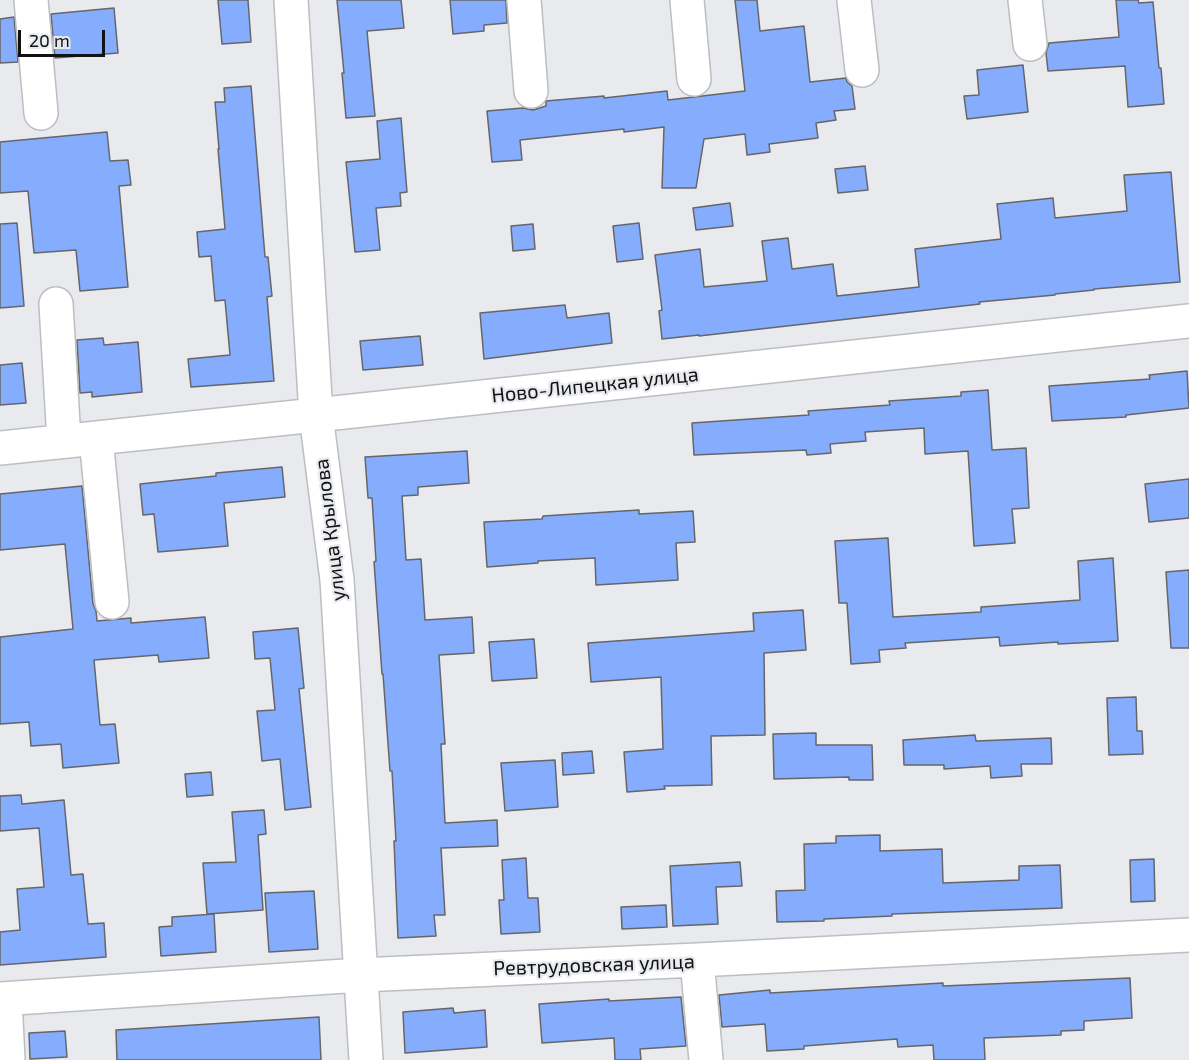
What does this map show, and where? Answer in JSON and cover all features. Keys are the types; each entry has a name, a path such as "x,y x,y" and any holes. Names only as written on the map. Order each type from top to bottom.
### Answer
{"street":[{"path":"31,0 41,113"},
{"name":"улица Крылова","path":"291,0 316,415 337,580 366,1060"},
{"path":"524,0 531,92"},
{"path":"687,0 694,79"},
{"path":"854,0 862,70"},
{"path":"1025,0 1030,45"},
{"path":"56,304 64,441"},
{"name":"Ново-Липецкая улица","path":"0,448 1189,321"},
{"path":"96,438 111,602"},
{"name":"Ревтрудовская улица","path":"3,999 360,975 1189,935"},
{"path":"697,960 706,1060"},
{"path":"3,999 8,1060"}],"building":[{"path":"218,0 248,0 251,42 222,44"},
{"path":"337,0 401,0 404,28 367,31 375,116 346,118"},
{"path":"450,0 506,0 507,23 484,25 484,31 453,34"},
{"path":"735,0 757,0 760,31 804,26 810,82 846,78 852,86 855,109 834,111 836,120 816,123 818,138 769,144 770,152 747,155 745,134 704,139 696,188 662,188 664,127 520,140 522,160 492,162 487,111 523,108 533,110 546,106 546,101 667,91 668,100 745,91"},
{"path":"1116,0 1153,2 1164,104 1128,107 1125,66 1048,71 1046,53 1049,43 1119,37"},
{"path":"114,8 118,53 55,58 51,14"},
{"path":"14,17 18,62 0,63 0,19"},
{"path":"1023,65 1028,112 967,119 964,96 979,95 977,70"},
{"path":"251,86 265,257 268,257 272,296 267,297 274,381 191,387 188,359 230,355 225,300 215,301 211,256 199,257 197,232 225,229 215,102 225,102 224,88"},
{"path":"401,118 407,192 400,193 401,206 376,208 380,250 355,252 346,162 380,159 377,121"},
{"path":"107,132 110,161 128,160 131,185 119,186 128,287 80,291 76,250 34,253 28,191 0,193 0,142"},
{"path":"865,166 868,190 838,193 835,169"},
{"path":"1171,172 1180,282 1094,289 662,339 659,311 662,310 655,255 700,249 704,287 767,281 762,241 788,238 792,269 833,264 837,296 919,287 915,249 1001,239 997,204 1053,198 1055,218 1127,211 1124,175"},
{"path":"730,203 733,226 696,230 693,208"},
{"path":"17,223 24,306 0,308 0,224"},
{"path":"639,223 643,259 617,262 613,226"},
{"path":"533,224 535,249 513,251 511,226"},
{"path":"565,305 567,318 609,313 612,343 484,359 480,313"},
{"path":"420,336 423,365 363,370 360,341"},
{"path":"103,338 104,345 138,342 142,392 92,397 92,392 80,393 77,340"},
{"path":"22,363 26,403 0,405 0,365"},
{"path":"1187,371 1189,408 1126,415 1126,417 1052,421 1049,386 1150,379 1149,375"},
{"path":"988,390 992,450 1026,448 1029,508 1012,509 1015,543 974,546 968,451 925,454 924,428 865,432 866,441 830,444 831,453 807,455 806,450 694,455 692,423 809,415 808,411 890,405 889,401 961,396 961,392"},
{"path":"467,451 469,483 418,487 418,495 402,496 406,560 421,559 425,620 472,617 474,653 439,655 445,744 441,744 445,823 497,820 498,846 441,848 445,915 434,915 436,936 398,938 392,771 390,771 382,674 372,498 368,498 365,457"},
{"path":"282,467 285,497 224,503 228,546 158,552 154,514 143,515 140,484 216,476 216,473"},
{"path":"1189,479 1189,518 1149,522 1145,484"},
{"path":"82,486 93,604 97,621 131,618 131,623 205,617 209,658 159,662 158,655 94,660 100,725 115,724 119,763 63,768 61,744 31,746 29,722 0,724 0,637 73,629 65,544 0,550 0,494"},
{"path":"639,510 639,514 693,511 695,542 676,543 678,580 596,585 595,558 487,567 484,522"},
{"path":"888,538 893,617 981,612 981,607 1080,600 1078,561 1113,558 1118,641 1000,646 999,637 905,643 906,648 879,650 880,662 851,664 847,603 839,603 835,541"},
{"path":"1189,570 1189,648 1171,648 1166,572"},
{"path":"803,610 806,650 764,653 765,735 711,736 712,785 664,786 665,789 627,792 624,752 663,749 661,677 591,682 588,643 754,631 753,613"},
{"path":"298,628 304,688 299,689 311,807 285,810 280,759 262,761 257,711 275,710 270,658 255,659 253,632"},
{"path":"534,639 537,678 492,681 489,642"},
{"path":"1136,697 1137,731 1142,731 1143,754 1109,755 1107,698"},
{"path":"816,733 816,745 872,745 873,780 849,780 849,777 774,779 773,734"},
{"path":"975,735 976,741 1051,738 1052,764 1021,764 1022,776 991,778 990,766 944,769 944,765 904,765 903,740"},
{"path":"592,751 594,773 563,775 562,753"},
{"path":"555,760 558,807 505,811 501,763"},
{"path":"211,772 213,795 187,797 185,774"},
{"path":"21,795 22,804 64,800 71,875 83,874 88,924 104,923 106,957 0,965 0,932 20,930 17,889 44,887 39,828 0,831 0,796"},
{"path":"264,810 266,834 258,835 263,910 207,914 203,863 236,862 232,812"},
{"path":"880,835 880,851 942,849 943,883 1019,880 1019,866 1060,865 1062,908 892,914 892,916 824,919 824,921 777,922 776,891 805,890 804,844 836,843 836,836"},
{"path":"526,858 528,898 538,898 540,932 501,934 499,900 504,900 502,860"},
{"path":"1154,859 1155,901 1131,902 1130,860"},
{"path":"740,862 742,886 716,887 718,924 673,926 670,866"},
{"path":"314,891 318,949 269,952 265,893"},
{"path":"666,905 667,927 622,929 621,907"},
{"path":"214,914 216,952 161,956 159,927 172,926 172,917"},
{"path":"1130,978 1132,1018 1084,1021 1084,1030 1061,1031 1061,1035 984,1038 985,1060 934,1060 933,1045 898,1047 897,1039 767,1051 765,1024 722,1027 719,995 770,990 770,993 943,983 943,986"},
{"path":"681,997 686,1046 640,1049 641,1060 615,1060 614,1038 542,1043 539,1004"},
{"path":"453,1008 454,1013 485,1010 487,1047 405,1053 403,1012"},
{"path":"319,1017 321,1060 117,1060 116,1030"},
{"path":"65,1031 67,1057 30,1059 29,1033"}]}
